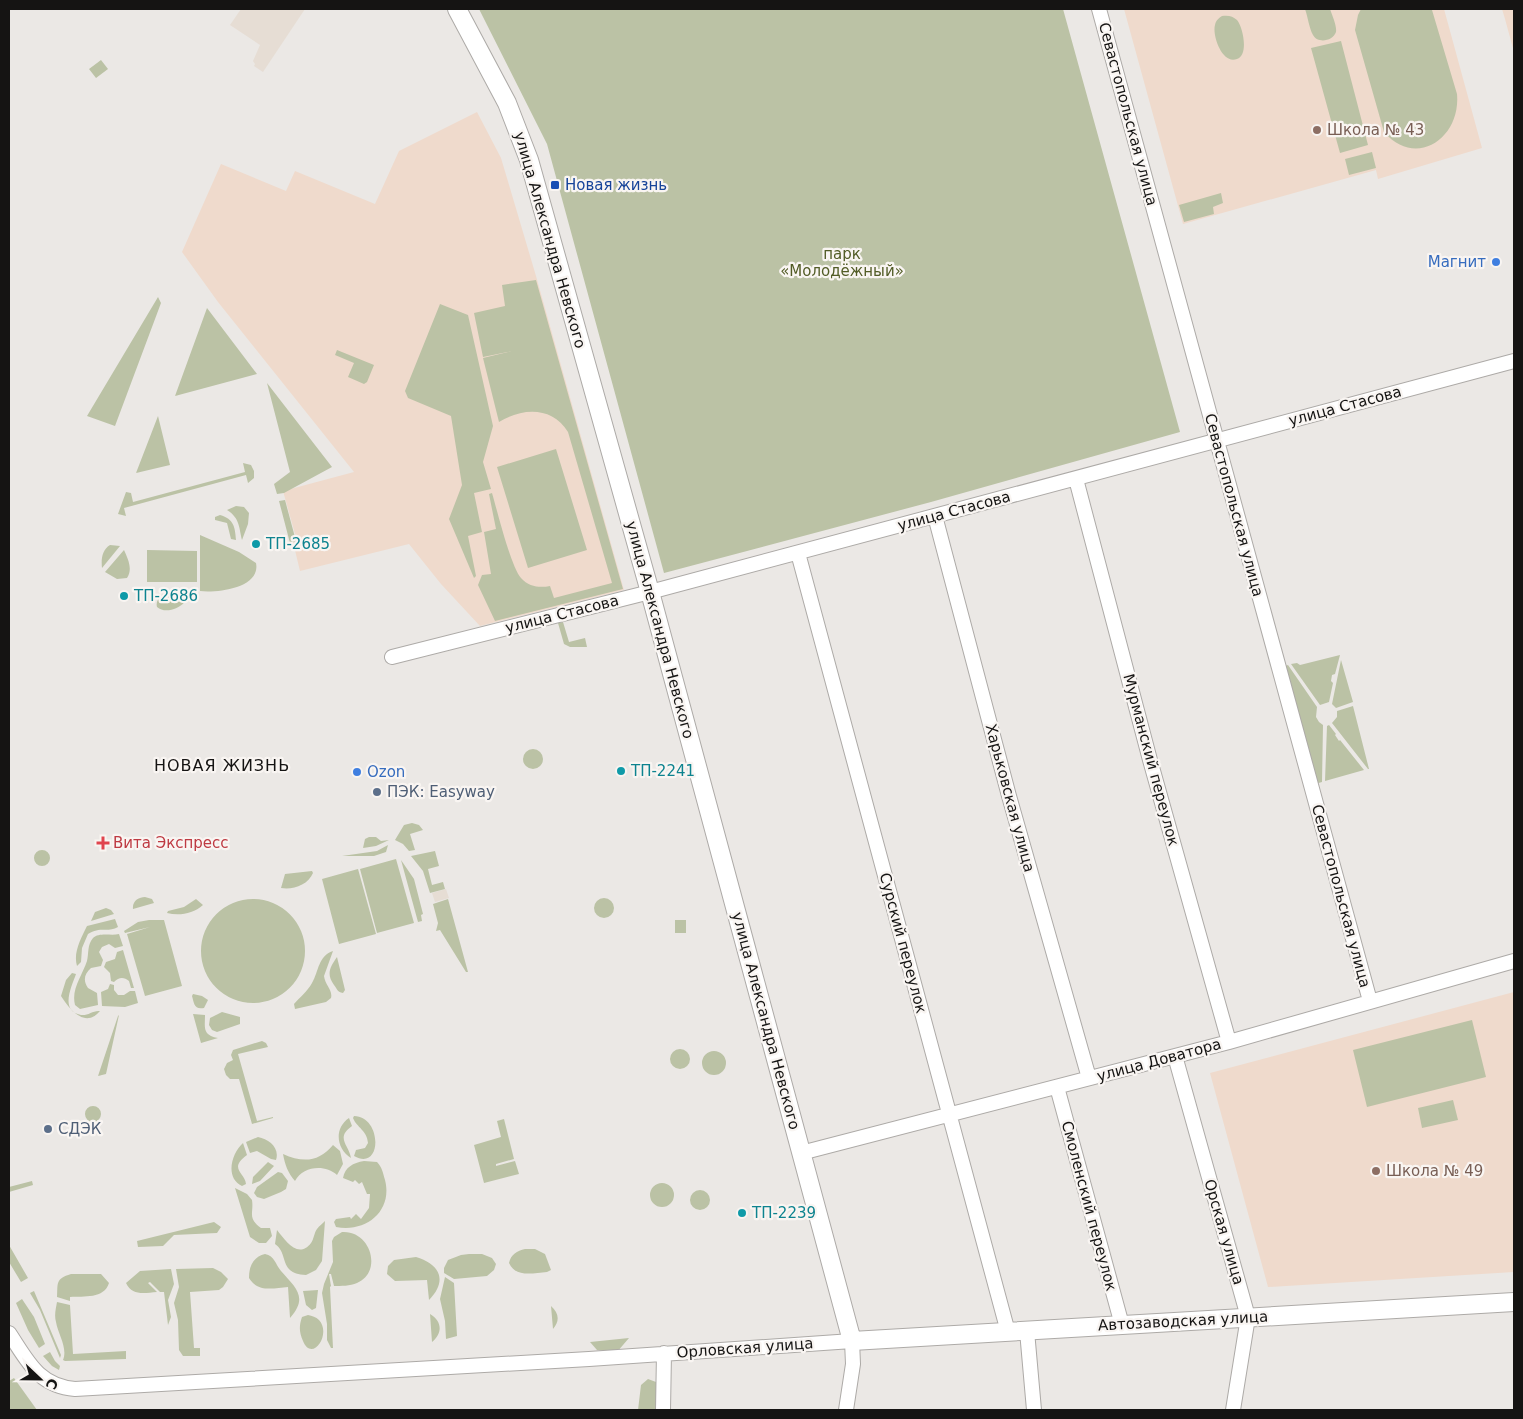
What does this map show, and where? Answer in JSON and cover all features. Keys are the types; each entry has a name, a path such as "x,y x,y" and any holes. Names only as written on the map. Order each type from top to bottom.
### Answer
{"street":[{"name":"улица Александра Невского","path":"457,9 507,103 529,160 650,592 852,1341 853,1364 846,1410"},
{"name":"Севастопольская улица","path":"1099,9 1370,1001"},
{"name":"улица Стасова","path":"392,657 798,553 1514,361"},
{"name":"Мурманский переулок","path":"1076,478 1150,760 1229,1042"},
{"name":"Харьковская улица","path":"935,516 1009,796 1089,1078"},
{"name":"Сурский переулок","path":"798,553 1008,1332"},
{"name":"улица Доватора","path":"801,1153 1229,1042 1514,960"},
{"name":"Орская улица","path":"1175,1056 1248,1317 1233,1410"},
{"name":"Смоленский переулок","path":"1057,1087 1122,1324"},
{"name":"Автозаводская улица","path":"852,1341 1514,1302"},
{"path":"1027,1331 1034,1410"},
{"path":"9,1333 32,1368 42,1378 51,1384 64,1388 588,1359 664,1353"},
{"name":"Орловская улица","path":"663,1410 664,1353 852,1341"}],"shaded area":[{"path":"241,9 305,9 263,72 254,66 253,61 260,45 230,25"},
{"name":"Школа № 43","path":"1124,9 1444,9 1482,148 1378,179 1376,170 1183,224"},
{"path":"1502,9 1514,9 1514,52 1505,19"},
{"path":"477,112 501,158 624,590 480,626 441,584 409,544 300,571 293,542 297,541 283,491 354,472 218,302 182,252 221,164 286,191 295,171 375,204 399,151"},
{"path":"446,889 449,898 435,902 432,893"},
{"name":"Школа № 49","path":"1514,992 1514,1272 1268,1287 1210,1073"}],"green space":[{"name":"парк «Молодёжный»","path":"479,9 1063,9 1180,432 931,502 664,573 547,144"},
{"path":"1305,9 1330,9 1336,27 1336,32 1332,38 1318,40 1315,38 1310,29"},
{"path":"1361,9 1432,10 1457,94 1456,110 1452,124 1444,135 1434,143 1422,148 1409,148 1396,143 1384,132 1355,30"},
{"path":"1222,16 1234,18 1241,28 1244,47 1241,56 1237,59 1227,58 1219,48 1214,30 1217,20"},
{"path":"1341,41 1368,145 1340,153 1311,48"},
{"path":"101,60 108,69 96,78 89,69"},
{"path":"1372,152 1376,168 1349,175 1345,159"},
{"path":"1221,193 1223,203 1213,207 1214,214 1184,222 1179,205"},
{"path":"536,280 623,589 495,621 478,585 482,575 491,574 484,532 496,529 489,494 492,493 513,562 517,572 524,581 535,586 550,586 554,598 612,583 568,432 554,418 536,412 517,414 499,422 483,358 512,351 483,357 474,313 505,306 502,285"},
{"path":"158,297 161,303 115,426 87,416"},
{"path":"440,304 468,315 493,426 483,462 491,489 474,493 482,532 468,536 476,576 474,578 449,519 462,485 451,416 408,398 405,391"},
{"path":"207,308 257,374 175,396"},
{"path":"337,350 374,365 367,382 364,384 348,377 354,363 335,355"},
{"path":"267,383 332,467 284,493 277,494 274,484 290,472"},
{"path":"158,416 170,465 136,473"},
{"path":"556,449 587,550 528,568 497,467"},
{"path":"243,463 251,465 254,471 254,478 248,483 246,475 124,508 126,516 118,514 126,492 131,493 133,502 245,472"},
{"path":"285,500 296,541 290,543 279,501"},
{"path":"236,506 244,507 249,513 248,524 242,540 237,520 227,510"},
{"path":"220,515 233,524 236,540 231,539 227,523 215,520 215,517"},
{"path":"200,535 239,552 256,563 256,571 252,578 227,590 200,591"},
{"path":"110,545 120,546 102,568 105,549"},
{"path":"124,550 130,571 127,578 117,579 105,572"},
{"path":"147,550 197,551 197,582 147,582"},
{"path":"168,591 179,595 185,602 171,610 160,609 157,607 158,600"},
{"path":"563,622 569,642 585,638 587,647 570,647 564,644 558,623"},
{"path":"1340,655 1335,674 1332,675 1331,681 1333,683 1329,702 1320,705 1291,664 1297,663 1300,665"},
{"path":"1341,660 1353,702 1336,708 1332,704"},
{"path":"1288,665 1317,707 1316,717 1323,725 1322,782 1315,784 1282,667"},
{"path":"1353,706 1369,769 1332,723 1337,717 1337,711"},
{"path":"1329,725 1339,741 1364,770 1325,781 1327,726"},
{"path":"533,749 540,752 543,759 540,766 533,769 526,766 523,759 526,752"},
{"path":"412,823 419,825 423,830 410,834 415,850 409,851 403,844 395,840 404,825"},
{"path":"376,837 381,841 389,840 376,846 363,848 365,839"},
{"path":"388,845 386,852 374,856 342,856 377,851"},
{"path":"42,850 48,852 50,858 48,864 42,866 36,864 34,858 36,852"},
{"path":"435,851 439,866 428,869 432,885 443,882 445,889 430,893 423,871 411,856"},
{"path":"396,859 414,923 377,933 360,869"},
{"path":"401,860 414,879 423,914 421,915 422,921 418,922"},
{"path":"358,869 376,934 339,944 322,879"},
{"path":"312,871 311,877 304,884 290,888 281,888 285,874"},
{"path":"145,897 152,899 154,903 133,909 136,900"},
{"path":"604,898 611,901 614,908 611,915 604,918 597,915 594,908 597,901"},
{"path":"196,899 203,905 195,910 181,914 167,913 168,911 184,907"},
{"path":"253,899 273,903 290,914 301,931 305,951 301,971 290,988 273,999 253,1003 233,999 216,988 205,971 201,951 205,931 216,914 233,903"},
{"path":"448,899 468,972 466,972 440,930 436,931 438,923 433,904"},
{"path":"106,908 114,914 91,921 95,912"},
{"path":"115,919 118,927 96,930 88,934 82,948 81,962 77,966 77,951 87,926"},
{"path":"164,920 182,986 145,996 127,934 150,927 125,933 124,931 138,922"},
{"path":"675,920 686,920 686,933 675,933"},
{"path":"119,934 123,946 115,948 109,944 102,947 99,952 103,960 101,966 91,968 85,978 88,988 97,993 98,1005 80,1009 75,1005 74,993 87,961 91,941 98,935"},
{"path":"123,950 134,988 131,988 129,981 122,978 114,982 111,981 110,973 104,967 106,962 115,959 117,952"},
{"path":"333,951 324,976 331,992 331,998 326,1002 295,1009 294,1004 310,986 324,956"},
{"path":"337,957 345,990 343,993 338,991 330,977 331,967"},
{"path":"72,973 76,974 70,991 70,1008 61,996 66,980"},
{"path":"110,984 114,985 114,990 118,995 135,991 138,1003 125,1007 102,1006 101,992 108,989"},
{"path":"193,994 208,1000 204,1008 198,1008 195,1005"},
{"path":"100,1011 89,1018 83,1018 75,1013 84,1015"},
{"path":"222,1012 240,1017 240,1024 217,1032 212,1030 209,1025 210,1018"},
{"path":"193,1014 205,1015 207,1033 218,1038 201,1043"},
{"path":"118,1016 106,1074 98,1076"},
{"path":"1472,1020 1486,1077 1367,1107 1353,1050"},
{"path":"262,1041 268,1047 238,1054 257,1121 273,1117 252,1124 239,1079 230,1079 224,1069 227,1063 233,1060 231,1055 233,1050"},
{"path":"680,1049 687,1052 690,1059 687,1066 680,1069 673,1066 670,1059 673,1052"},
{"path":"714,1051 719,1052 725,1058 725,1068 719,1074 714,1075 709,1074 703,1068 702,1063 703,1058 709,1052"},
{"path":"1453,1100 1458,1120 1422,1128 1418,1108"},
{"path":"90,1106 96,1106 101,1111 99,1120 90,1122 85,1117 85,1111"},
{"path":"354,1116 363,1118 370,1124 374,1133 374,1150 370,1156 363,1159 354,1156 356,1150 365,1148 368,1143 366,1135 353,1118"},
{"path":"349,1118 352,1126 344,1134 344,1142 351,1158 342,1149 339,1138 341,1127"},
{"path":"504,1119 514,1159 496,1164 496,1166 515,1161 519,1174 484,1183 474,1145 501,1137 497,1121"},
{"path":"258,1137 273,1145 277,1156 276,1160 257,1151 250,1153 246,1142"},
{"path":"243,1143 247,1155 241,1160 238,1167 246,1184 242,1186 233,1177 232,1166 235,1153"},
{"path":"333,1145 340,1151 343,1164 337,1175 326,1169 314,1168 303,1172 295,1181 290,1175 283,1154 304,1160 316,1158 328,1151"},
{"path":"364,1161 377,1162 381,1168 385,1180 385,1201 381,1210 367,1223 357,1227 336,1227 334,1222 336,1219 350,1217 351,1219 356,1214 361,1219 369,1208 370,1194 367,1194 362,1182 359,1184 355,1180 353,1182 343,1178 350,1166"},
{"path":"268,1162 274,1166 260,1181 252,1184 253,1177"},
{"path":"278,1172 282,1173 288,1181 286,1189 264,1199 257,1197 254,1193 257,1187"},
{"path":"32,1181 33,1185 9,1192 9,1187"},
{"path":"662,1183 670,1187 674,1195 670,1203 662,1207 654,1203 650,1195 654,1187"},
{"path":"235,1188 247,1194 252,1200 254,1221 261,1228 270,1228 272,1236 266,1243 259,1243 250,1237"},
{"path":"700,1190 707,1193 710,1200 707,1207 700,1210 693,1207 690,1200 693,1193"},
{"path":"325,1221 322,1261 316,1270 306,1275 291,1271 285,1262 282,1252 275,1244 277,1230 292,1247 301,1250 311,1243 317,1229"},
{"path":"214,1222 221,1227 217,1233 174,1235 163,1246 138,1247 137,1241"},
{"path":"342,1232 352,1233 366,1244 371,1262 370,1270 365,1278 354,1284 334,1286 331,1274 329,1274 333,1348 331,1348 327,1340 327,1324 322,1293 333,1262 332,1241 334,1237"},
{"path":"9,1245 28,1278 21,1282 9,1262"},
{"path":"525,1249 535,1249 545,1254 551,1270 525,1274 512,1268 509,1263 511,1257"},
{"path":"265,1254 273,1258 298,1293 299,1304 290,1318 288,1287 262,1288 253,1283 249,1278 252,1263 257,1257"},
{"path":"469,1254 482,1254 492,1258 496,1264 494,1270 487,1276 454,1279 444,1273 448,1260"},
{"path":"416,1257 431,1264 439,1274 438,1286 429,1300 427,1280 395,1281 387,1274 388,1266 394,1260"},
{"path":"213,1268 221,1272 228,1279 219,1290 190,1292 194,1348 200,1348 200,1356 183,1356 179,1350 178,1320 174,1303 179,1287 176,1269"},
{"path":"171,1269 174,1284 168,1300 171,1317 168,1325 164,1292 160,1292 150,1282 148,1283 157,1292 139,1293 132,1290 126,1283 140,1271"},
{"path":"71,1274 101,1274 109,1283 103,1292 93,1296 70,1297 70,1301 57,1297 58,1282"},
{"path":"445,1277 454,1283 457,1336 446,1339 445,1321 440,1299"},
{"path":"318,1290 316,1308 312,1310 306,1305 303,1291"},
{"path":"34,1291 61,1355 60,1358 40,1310 30,1293"},
{"path":"22,1299 34,1317 45,1344 39,1348 28,1330 16,1303"},
{"path":"57,1302 70,1305 73,1354 126,1351 126,1359 63,1360 64,1346 55,1319"},
{"path":"551,1306 556,1311 558,1317 553,1329"},
{"path":"430,1314 437,1320 440,1327 438,1335 432,1342"},
{"path":"308,1315 319,1320 323,1332 319,1344 311,1349 303,1341 300,1332 302,1317"},
{"path":"629,1338 617,1352 597,1350 590,1342"},
{"path":"50,1352 60,1366 59,1370 52,1366 43,1356"},
{"path":"14,1378 37,1410 9,1410 9,1381"},
{"path":"648,1379 656,1382 658,1388 655,1410 638,1410 641,1385"}],"place":[{"name":"Школа № 43","path":"1317,130"},
{"name":"Новая жизнь","path":"555,185"},
{"name":"Магнит","path":"1496,262"},
{"name":"ТП-2685","path":"256,544"},
{"name":"ТП-2686","path":"124,596"},
{"name":"ТП-2241","path":"621,771"},
{"name":"Ozon","path":"357,772"},
{"name":"ПЭК: Easyway","path":"377,792"},
{"name":"Вита Экспресс","path":"103,843"},
{"name":"СДЭК","path":"48,1129"},
{"name":"Школа № 49","path":"1376,1171"},
{"name":"ТП-2239","path":"742,1213"}],"district":[{"name":"НОВАЯ ЖИЗНЬ","path":"222,765"}]}
